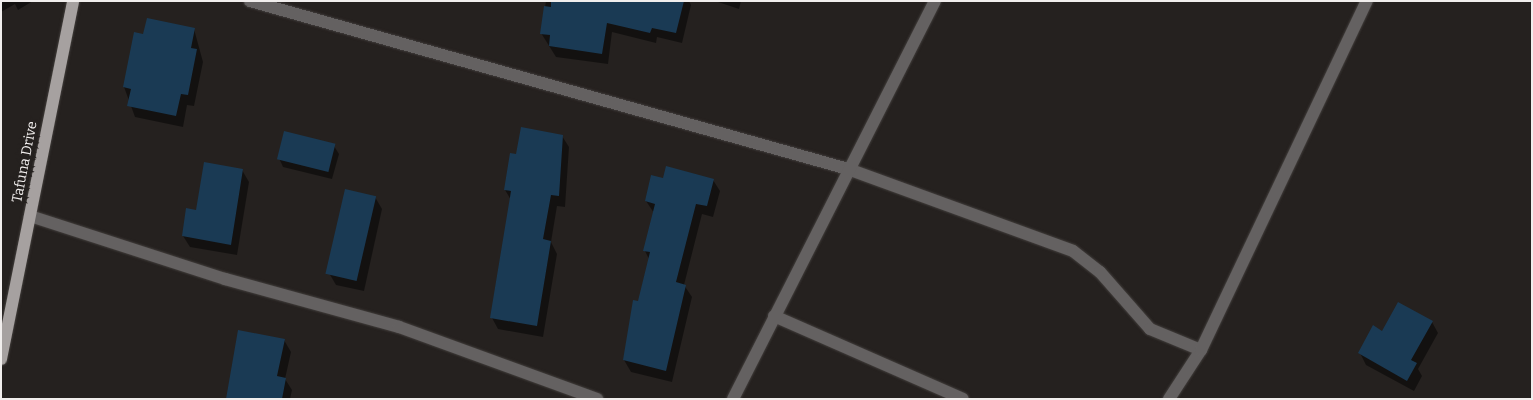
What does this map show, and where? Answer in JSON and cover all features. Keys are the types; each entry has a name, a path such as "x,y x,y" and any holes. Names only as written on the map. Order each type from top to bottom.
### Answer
{"main road":[{"name":"Tafuna Drive","path":"1,359 73,1"}],"street":[{"path":"250,1 848,169 1073,251 1100,272 1150,329 1201,350"},
{"path":"733,399 848,169 935,1"},
{"path":"1169,399 1201,350 1367,1"},
{"path":"30,216 225,279 399,326 597,399"},
{"path":"774,316 963,399"}],"building":[{"path":"551,1 684,1 676,33 652,28 650,33 607,23 602,54 549,46 550,35 540,34 544,6 551,7"},
{"path":"147,18 195,28 191,48 197,49 188,95 181,94 176,116 127,106 131,89 123,87 134,32 143,34"},
{"path":"521,127 563,135 559,196 551,195 543,239 551,241 537,326 490,318 511,191 504,190 510,153 516,154"},
{"path":"284,131 335,144 328,172 277,159"},
{"path":"204,162 243,169 231,245 182,236 186,208 196,210"},
{"path":"666,166 714,179 707,206 696,204 676,282 686,285 666,371 623,360 633,300 638,301 650,252 643,251 655,204 645,201 651,175 663,178"},
{"path":"345,189 376,196 357,281 325,274"},
{"path":"1398,302 1433,321 1411,360 1417,363 1407,381 1358,353 1373,325 1382,331"},
{"path":"238,330 285,339 277,376 286,378 282,399 226,399"}]}
